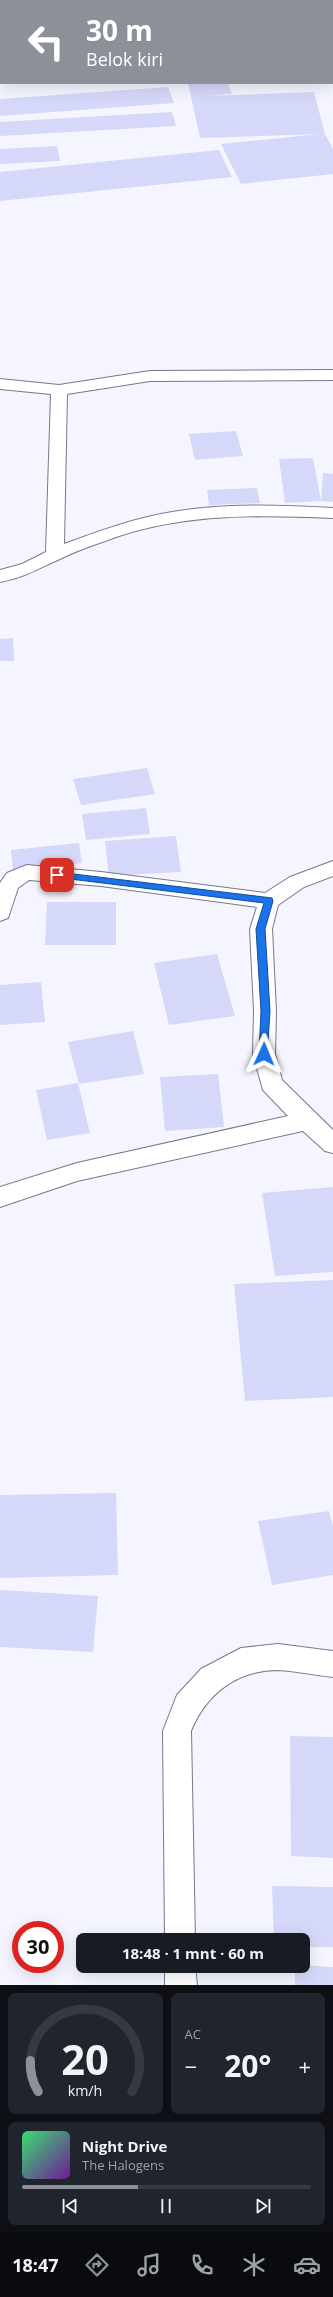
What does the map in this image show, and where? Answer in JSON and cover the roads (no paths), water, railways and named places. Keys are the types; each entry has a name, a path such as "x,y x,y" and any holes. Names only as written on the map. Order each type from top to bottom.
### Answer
{"street":[{"path":"0,384 59,390 150,376 333,375"},
{"path":"55,554 59,390"},
{"path":"0,576 9,575 38,565 55,554 95,538 148,522 190,515 238,510 333,513"},
{"path":"333,868 297,882 269,901 261,929 265,1011 264,1054 272,1084 306,1121 333,1144"},
{"path":"0,913 10,881 17,875 27,872 101,879 269,901"},
{"path":"0,1197 77,1172 306,1121"},
{"path":"180,1933 177,1731 187,1705 211,1678 241,1661 278,1657 333,1664"},
{"path":"180,1973 181,1985"}]}
